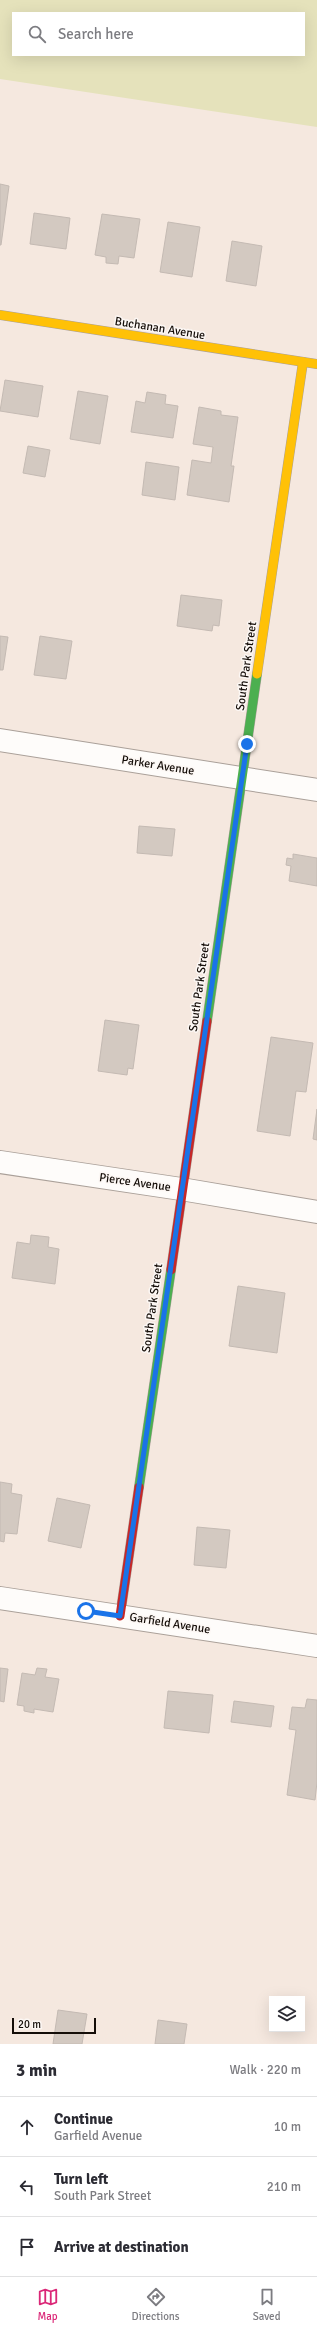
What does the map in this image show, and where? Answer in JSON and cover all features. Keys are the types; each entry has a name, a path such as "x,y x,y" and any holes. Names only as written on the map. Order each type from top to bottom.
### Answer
{"street":[{"name":"Buchanan Avenue","path":"0,315 317,364"},
{"name":"South Park Street","path":"120,1616 181,1189 303,362"},
{"name":"Parker Avenue","path":"0,740 317,790"},
{"name":"Pierce Avenue","path":"0,1162 181,1189 317,1212"},
{"name":"Garfield Avenue","path":"0,1598 317,1646"}],"shaded area":[{"path":"0,0 317,0 317,127 0,79"}],"building":[{"path":"0,184 9,186 1,245 0,245"},
{"path":"34,213 70,218 66,249 30,244"},
{"path":"102,214 140,219 134,258 119,256 118,264 106,263 106,257 95,255"},
{"path":"168,222 200,227 192,277 160,272"},
{"path":"232,241 262,246 256,286 226,281"},
{"path":"5,380 43,386 38,417 0,411"},
{"path":"78,391 108,396 100,444 70,439"},
{"path":"147,392 166,395 165,404 178,406 173,438 131,432 136,401 145,403"},
{"path":"199,407 221,411 221,415 238,417 231,466 234,466 229,502 187,495 192,460 211,463 213,447 193,444"},
{"path":"28,446 50,450 45,477 23,473"},
{"path":"146,462 179,467 175,500 142,495"},
{"path":"181,595 222,600 219,626 213,625 212,631 177,626"},
{"path":"0,636 8,637 3,670 0,670"},
{"path":"40,636 72,641 66,679 34,675"},
{"path":"139,826 175,829 172,856 137,853"},
{"path":"293,854 317,858 317,886 289,881 291,866 286,865 287,858 293,859"},
{"path":"105,1020 139,1025 133,1069 128,1068 127,1075 98,1071"},
{"path":"271,1037 313,1043 306,1092 296,1091 290,1136 257,1131"},
{"path":"317,1109 317,1140 313,1139"},
{"path":"31,1235 49,1237 48,1247 59,1249 55,1284 12,1278 17,1242 30,1244"},
{"path":"238,1286 285,1293 277,1353 229,1346"},
{"path":"0,1482 12,1484 11,1493 22,1495 17,1534 5,1533 4,1542 0,1541"},
{"path":"57,1498 90,1505 81,1548 48,1541"},
{"path":"197,1527 230,1530 226,1568 194,1565"},
{"path":"0,1668 8,1669 4,1702 0,1701"},
{"path":"37,1668 47,1669 45,1677 59,1679 53,1712 34,1709 34,1713 24,1711 24,1706 17,1705 22,1673 35,1675"},
{"path":"168,1691 213,1695 209,1733 164,1728"},
{"path":"307,1699 317,1700 317,1782 315,1800 287,1795 296,1730 289,1729 292,1707 305,1708"},
{"path":"234,1701 274,1706 271,1727 231,1722"},
{"path":"58,2010 87,2014 82,2044 53,2044"},
{"path":"158,2020 187,2024 184,2044 155,2044"}],"traffic: fast":[{"path":"207,1021 257,674"},
{"path":"139,1487 171,1270"}],"traffic: slow":[{"path":"0,315 317,364"},
{"path":"257,674 303,362"}],"traffic: jam":[{"path":"171,1270 207,1021"},
{"path":"120,1616 139,1487"}],"route":[{"path":"86,1611 120,1616 247,744"}]}
